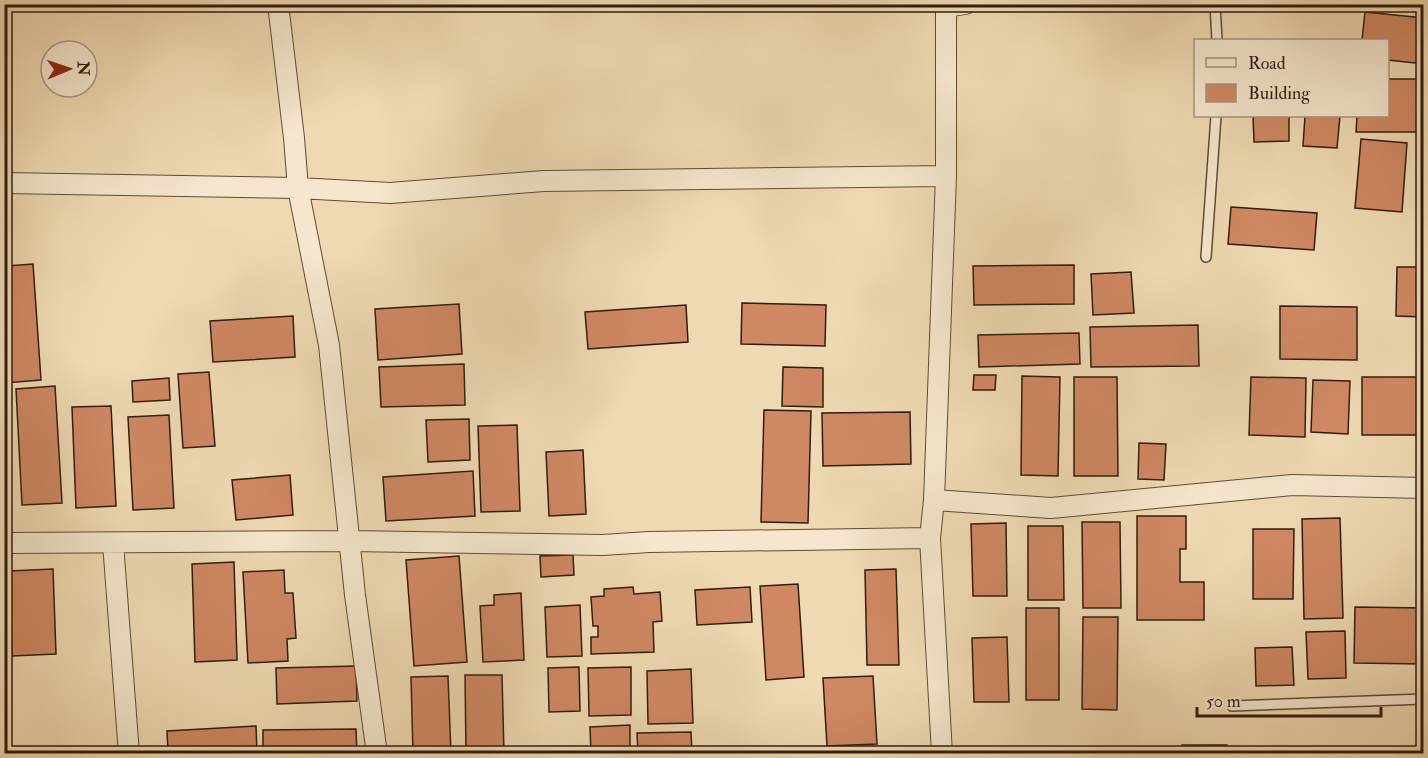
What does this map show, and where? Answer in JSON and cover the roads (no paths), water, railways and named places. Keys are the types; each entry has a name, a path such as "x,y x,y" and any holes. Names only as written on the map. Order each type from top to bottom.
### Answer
{"street":[{"path":"278,4 298,188 329,345 349,541 377,753"},
{"path":"942,753 930,538 934,500 952,6"},
{"path":"4,183 298,188 390,193 544,181 946,176"},
{"path":"934,500 1051,508 1292,484 1424,488"},
{"path":"4,543 349,541 603,545 649,542 930,538"},
{"path":"113,543 129,753"}],"lane":[{"path":"1215,4 1217,39"},
{"path":"1206,257 1216,117"},
{"path":"1232,706 1424,699"}]}
